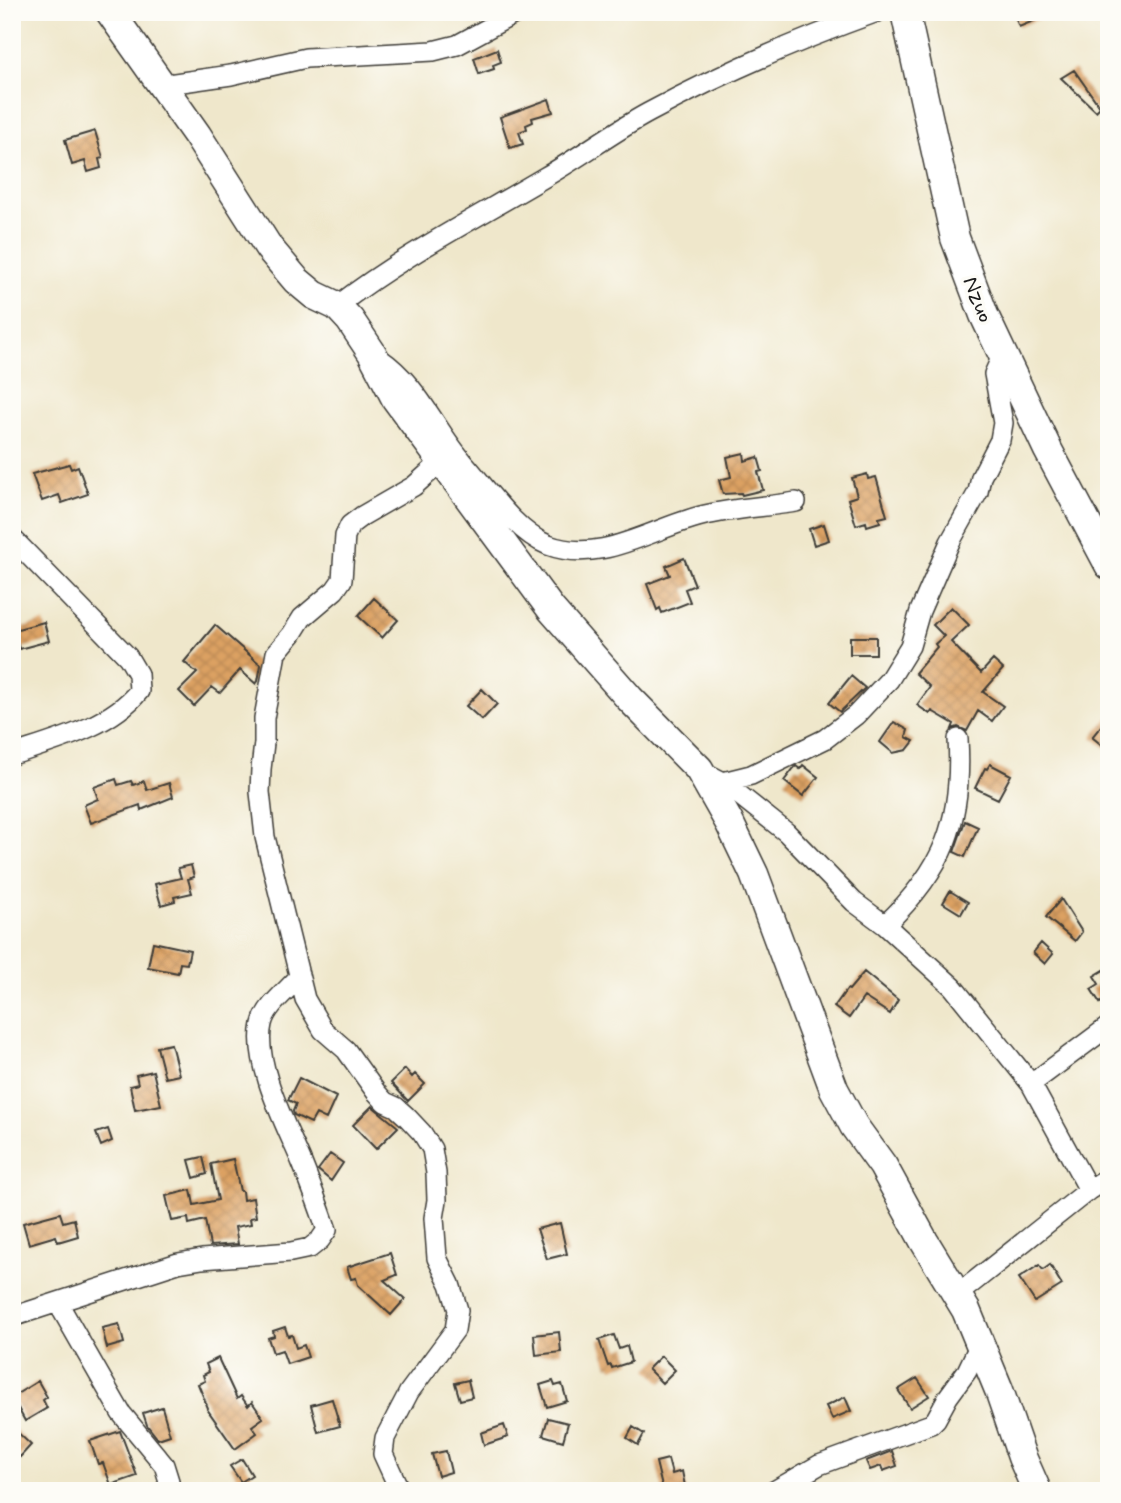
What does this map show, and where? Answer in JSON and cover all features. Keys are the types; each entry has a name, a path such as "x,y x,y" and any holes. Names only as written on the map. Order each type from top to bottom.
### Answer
{"street":[{"path":"110,12 197,135 269,248 296,280 314,295 337,306 351,320 396,399 551,609 630,699 711,775 786,832 854,901 885,925 953,987 1031,1084 1088,1190"},
{"path":"161,85 231,75 306,58 433,51 457,45 518,12"},
{"path":"337,306 375,276 546,177 647,114 741,67 877,12"},
{"name":"Nzuo","path":"905,12 955,238 984,315 1048,450 1100,529 1109,565"},
{"path":"372,353 391,366 405,381 434,417 456,453 522,529 547,544 574,552 590,551 630,541 702,516 796,502"},
{"path":"711,775 751,775 825,739 856,715 889,680 910,646 919,611 950,542 978,492 981,477 999,440 1003,423 994,374 1003,354"},
{"path":"400,1491 383,1454 385,1438 410,1392 455,1330 458,1310 450,1284 437,1258 434,1217 437,1200 436,1173 432,1149 422,1133 396,1107 380,1097 346,1050 323,1030 305,999 265,836 260,792 264,718 276,653 302,618 335,590 342,580 345,536 350,525 414,486 442,461"},
{"path":"12,538 128,657 138,674 139,691 129,703 60,741 12,755"},
{"path":"885,925 917,892 931,873 946,842 956,809 960,774 958,739"},
{"path":"711,775 729,822 754,874 834,1089 854,1126 883,1166 966,1310 1037,1491"},
{"path":"12,1317 178,1264 202,1259 290,1252 310,1248 320,1240 327,1230 301,1162 279,1115 261,1052 262,1023 271,1007 299,978"},
{"path":"1031,1084 1109,1026"},
{"path":"957,1295 1088,1190 1109,1177"},
{"path":"58,1303 121,1413 164,1465 169,1482 165,1491"},
{"path":"774,1491 830,1460 931,1424 967,1371 980,1344"}],"building":[{"path":"1013,12 1053,12 1053,13 1019,27"},
{"path":"497,49 501,62 493,65 494,69 479,74 474,58"},
{"path":"1074,70 1100,107 1096,111 1061,78"},
{"path":"549,99 553,112 532,118 533,122 526,125 527,129 519,132 523,144 510,148 500,117"},
{"path":"95,131 103,158 99,159 101,168 88,172 85,161 72,165 65,140"},
{"path":"744,453 745,461 758,457 762,471 758,472 763,490 742,495 723,494 719,480 731,477 727,457"},
{"path":"69,464 71,469 78,466 88,494 62,503 59,495 42,501 32,474"},
{"path":"867,474 868,479 876,477 887,516 879,518 880,522 867,526 866,522 856,525 848,499 857,496 852,478"},
{"path":"824,524 829,540 814,545 809,529"},
{"path":"684,558 695,585 685,589 690,602 662,613 660,608 657,610 647,584 670,575 666,566"},
{"path":"374,598 398,620 382,638 358,616"},
{"path":"951,607 969,625 951,642 981,673 993,660 1003,669 983,692 1003,706 992,721 978,711 967,731 958,727 952,729 954,724 917,705 930,687 915,673 937,647 935,644 944,636 933,625"},
{"path":"44,622 49,641 19,649 14,630"},
{"path":"215,625 261,665 258,681 256,684 240,670 220,693 212,687 194,706 179,691 197,673 184,662"},
{"path":"850,637 876,637 876,654 850,654"},
{"path":"851,676 865,688 840,712 829,703"},
{"path":"482,689 497,704 482,720 466,706"},
{"path":"1109,716 1109,751 1092,737"},
{"path":"894,722 908,730 906,737 914,741 907,750 893,753 880,742"},
{"path":"990,764 1011,775 998,799 975,788 985,768"},
{"path":"803,765 818,777 803,796 784,781 796,766 800,769"},
{"path":"116,779 118,785 131,781 133,785 144,781 147,790 169,783 173,797 141,810 140,805 91,823 84,805 98,799 94,787"},
{"path":"965,821 978,827 965,857 954,852"},
{"path":"191,865 194,877 188,879 192,893 174,897 175,901 161,905 155,884 181,878 178,868"},
{"path":"950,891 968,902 961,914 943,903"},
{"path":"1061,899 1082,932 1075,941 1046,917"},
{"path":"153,942 190,950 187,964 180,963 178,973 148,967"},
{"path":"1041,943 1053,954 1045,964 1033,953"},
{"path":"1109,967 1109,1001 1107,998 1100,1003 1091,989 1099,984 1094,976"},
{"path":"864,972 898,1000 890,1014 864,997 849,1018 834,1007"},
{"path":"171,1044 179,1075 165,1078 157,1047"},
{"path":"405,1069 412,1077 415,1074 425,1084 408,1101 391,1083"},
{"path":"153,1071 161,1105 135,1110 130,1086 138,1084 136,1075"},
{"path":"299,1078 336,1097 326,1119 316,1114 311,1123 294,1115 296,1104 288,1100"},
{"path":"372,1106 398,1127 376,1149 353,1125"},
{"path":"108,1129 112,1141 101,1146 96,1133"},
{"path":"330,1154 343,1163 331,1181 318,1170"},
{"path":"203,1157 207,1174 194,1178 189,1160"},
{"path":"233,1159 243,1200 253,1198 256,1217 250,1218 251,1224 235,1227 238,1244 210,1246 205,1220 189,1224 188,1218 172,1221 166,1196 191,1190 194,1205 218,1200 211,1164"},
{"path":"60,1213 63,1222 74,1219 78,1236 58,1242 56,1236 29,1244 23,1223"},
{"path":"560,1223 567,1254 547,1259 537,1229"},
{"path":"390,1253 397,1275 384,1280 405,1299 391,1315 358,1285 356,1278 351,1279 347,1267"},
{"path":"1039,1265 1043,1270 1050,1265 1062,1285 1035,1302 1019,1278"},
{"path":"119,1324 124,1343 107,1348 102,1328"},
{"path":"285,1327 288,1336 292,1335 296,1348 304,1345 308,1357 287,1364 282,1350 273,1353 268,1338 274,1336 273,1331"},
{"path":"559,1332 561,1352 536,1355 534,1335"},
{"path":"614,1335 619,1349 627,1346 631,1362 612,1368 611,1365 608,1366 599,1340"},
{"path":"661,1356 675,1370 662,1383 648,1369"},
{"path":"218,1358 237,1399 241,1396 248,1406 252,1402 263,1418 252,1426 257,1433 235,1449 207,1409 198,1384 205,1381 203,1375 209,1372 206,1364"},
{"path":"917,1378 929,1396 910,1408 898,1390"},
{"path":"468,1380 472,1397 460,1400 455,1383"},
{"path":"38,1381 47,1397 43,1400 47,1408 25,1421 12,1397"},
{"path":"553,1381 555,1386 562,1384 567,1401 547,1407 540,1385"},
{"path":"845,1397 851,1411 832,1419 826,1406"},
{"path":"332,1399 340,1426 318,1432 311,1405"},
{"path":"162,1407 170,1435 158,1439 147,1425 143,1413"},
{"path":"548,1418 568,1423 563,1441 543,1435"},
{"path":"504,1425 508,1437 484,1445 481,1433"},
{"path":"12,1427 31,1445 20,1457 12,1450"},
{"path":"633,1427 644,1434 638,1445 627,1438"},
{"path":"120,1431 137,1476 111,1485 103,1463 98,1464 90,1441"},
{"path":"446,1451 451,1472 438,1476 432,1454"},
{"path":"892,1451 897,1466 883,1471 881,1466 870,1470 866,1461"},
{"path":"242,1459 252,1475 241,1482 230,1466"},
{"path":"668,1459 672,1474 682,1471 686,1491 663,1491 656,1462"}]}
